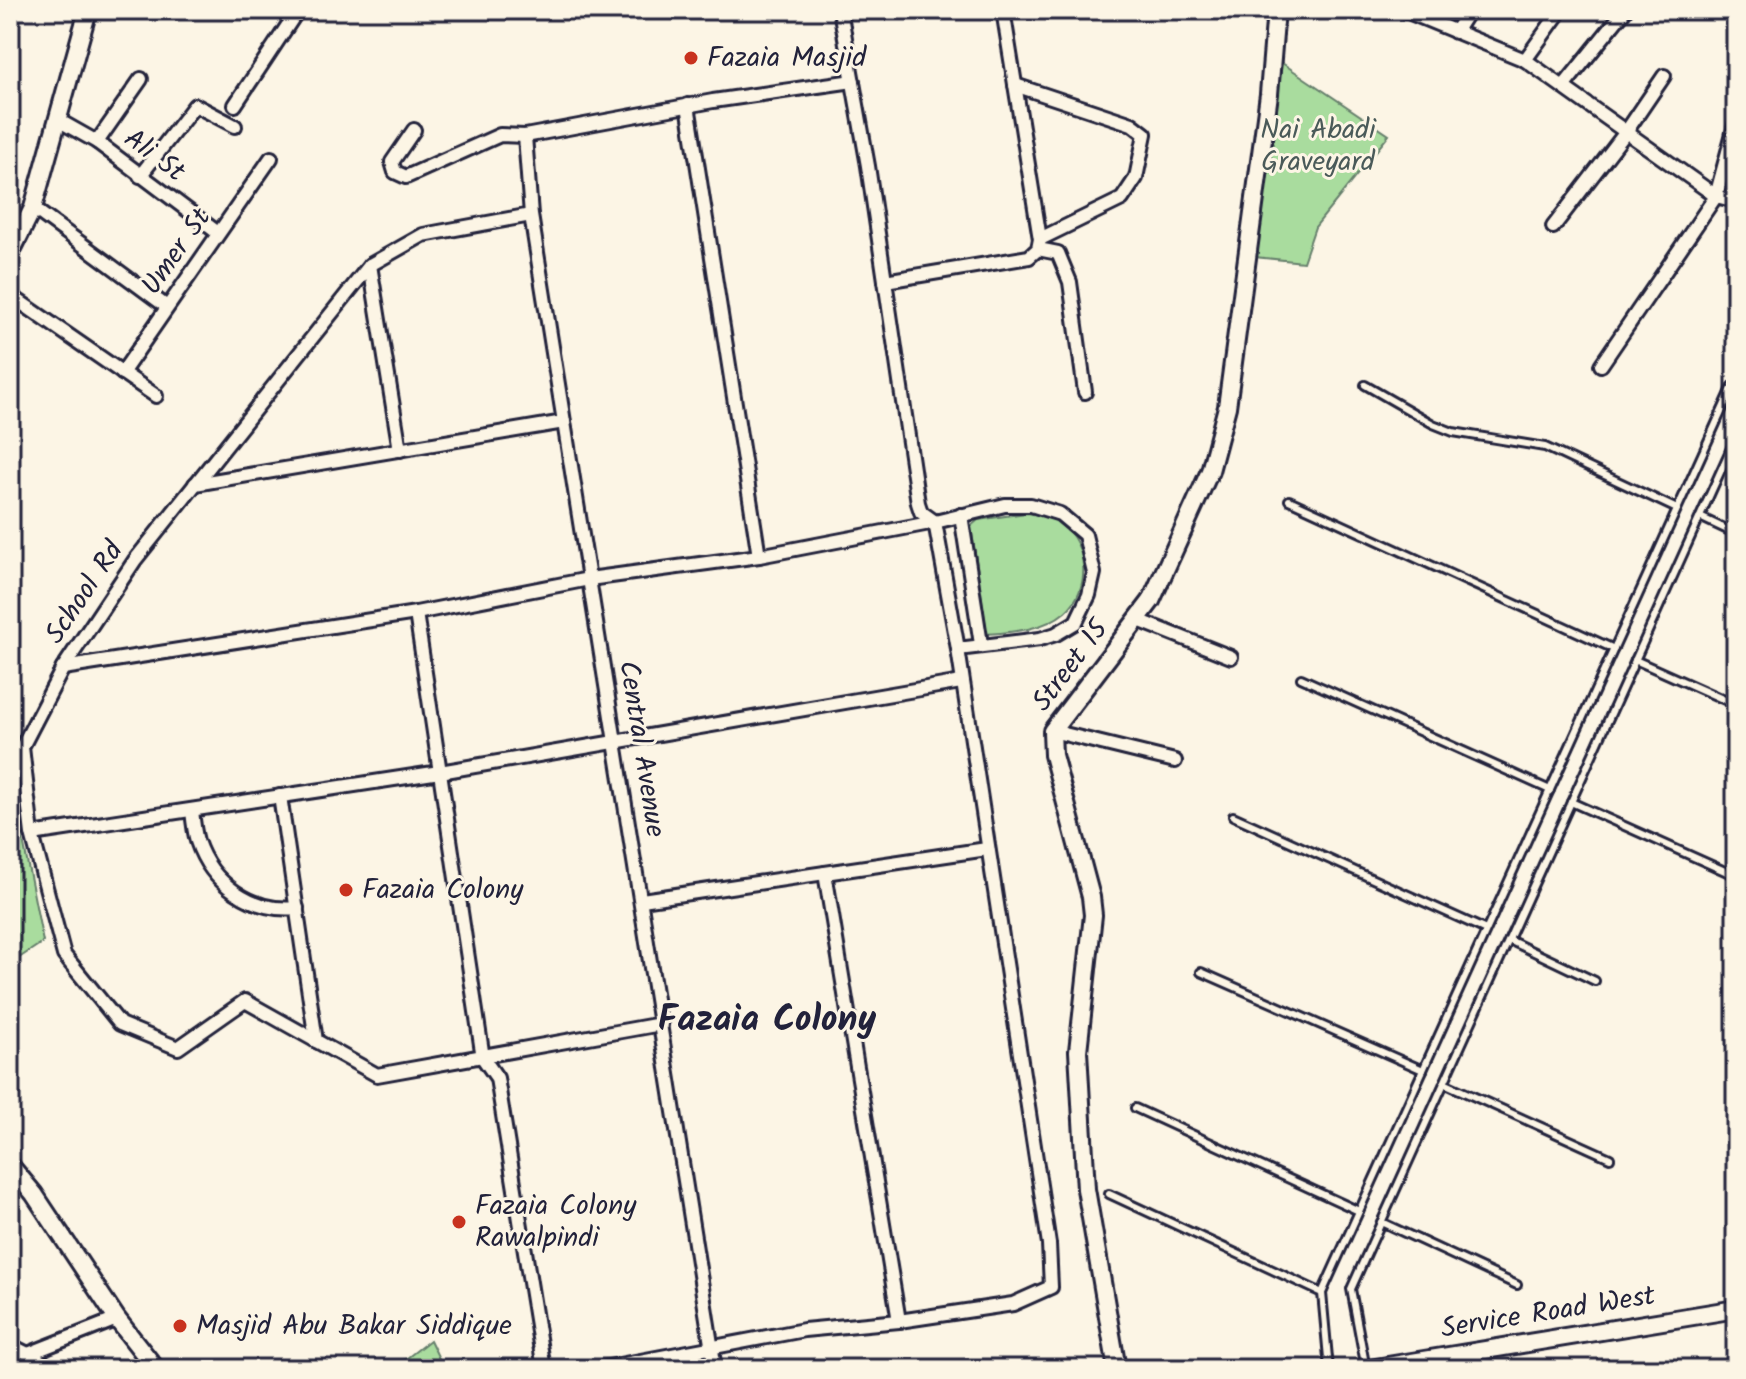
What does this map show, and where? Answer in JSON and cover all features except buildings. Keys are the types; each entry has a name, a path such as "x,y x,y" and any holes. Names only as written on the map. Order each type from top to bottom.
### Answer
{"street":[{"path":"10,254 33,208 88,10"},
{"path":"235,105 298,10"},
{"path":"598,1369 804,1330 899,1321 1013,1304 1051,1287 1049,1244 958,649 935,522 921,512 918,503 840,10"},
{"path":"1003,10 1039,244"},
{"name":"Street 15","path":"1117,1369 1086,1189 1078,1051 1093,915 1091,897 1053,755 1052,731 1138,620 1166,571 1206,481 1227,407 1267,109 1276,10"},
{"path":"1403,10 1525,60 1716,196 1736,201"},
{"path":"1455,32 1469,10"},
{"path":"1525,60 1561,10"},
{"path":"1563,87 1625,10"},
{"path":"1553,227 1626,132 1664,76"},
{"path":"97,142 141,79"},
{"path":"414,130 392,162 395,172 406,177 500,135 525,136 602,124 688,105 853,81"},
{"path":"885,281 1029,257 1039,244 1122,199 1136,178 1145,134 1132,124 1015,85"},
{"path":"140,176 195,105 235,126"},
{"path":"688,105 759,556"},
{"name":"Ali St","path":"58,120 97,142 218,233"},
{"path":"1601,365 1716,196 1736,122"},
{"name":"Central Avenue","path":"525,136 531,215 715,1369"},
{"name":"Umer St","path":"122,373 271,158"},
{"path":"33,208 167,307"},
{"path":"400,450 370,265 423,235 531,215"},
{"path":"1039,244 1058,253 1070,282 1085,392"},
{"name":"School Rd","path":"316,1041 245,1001 178,1048 120,1024 64,955 32,834 22,747 63,668 135,560 370,265"},
{"path":"10,295 156,396"},
{"path":"195,484 564,422"},
{"path":"63,668 416,613 589,579 759,556 935,522 1005,505 1031,505 1060,514 1085,535 1094,573 1089,595 1076,622 1040,639 958,649"},
{"path":"961,515 981,644"},
{"path":"416,613 483,1058 497,1078 544,1369"},
{"path":"1138,620 1231,657"},
{"path":"32,834 440,772 961,682"},
{"path":"1052,731 1175,761"},
{"path":"280,796 316,1041 377,1075 661,1024"},
{"path":"192,810 196,839 208,866 221,881 261,907 281,910 297,908"},
{"path":"642,900 987,849"},
{"path":"825,873 899,1321"},
{"path":"10,1165 34,1194 117,1319 156,1369"},
{"name":"Service Road West","path":"1368,1369 1736,1309"},
{"path":"28,1354 117,1319"},
{"path":"10,1345 54,1369"}],"lane":[{"path":"1365,385 1453,432 1545,447 1677,509"},
{"path":"1329,1369 1322,1293 1733,386 1736,386"},
{"path":"1368,1369 1351,1289 1736,437"},
{"path":"1289,500 1614,649"},
{"path":"1700,517 1736,534"},
{"path":"1635,660 1736,705"},
{"path":"1301,678 1550,790"},
{"path":"1571,802 1736,876"},
{"path":"1233,816 1486,930"},
{"path":"1509,940 1595,981"},
{"path":"1201,972 1423,1070"},
{"path":"1444,1083 1610,1158"},
{"path":"1135,1108 1359,1211"},
{"path":"1109,1194 1322,1293"},
{"path":"1381,1222 1517,1285"}],"green space":[{"name":"Nai Abadi Graveyard","path":"1282,63 1389,135 1315,227 1303,262 1255,257"},
{"path":"1026,513 1053,519 1070,533 1081,555 1083,580 1073,603 1057,618 1028,629 987,634 971,526 978,520"},
{"path":"10,805 16,805 43,942 10,964"},
{"path":"430,1340 444,1369 393,1369"}],"place":[{"name":"Fazaia Masjid","path":"691,58"},
{"name":"Fazaia Colony","path":"346,890"},
{"name":"Fazaia Colony Rawalpindi","path":"459,1222"},
{"name":"Masjid Abu Bakar Siddique","path":"180,1326"}],"district":[{"name":"Fazaia Colony","path":"767,1020"}]}
